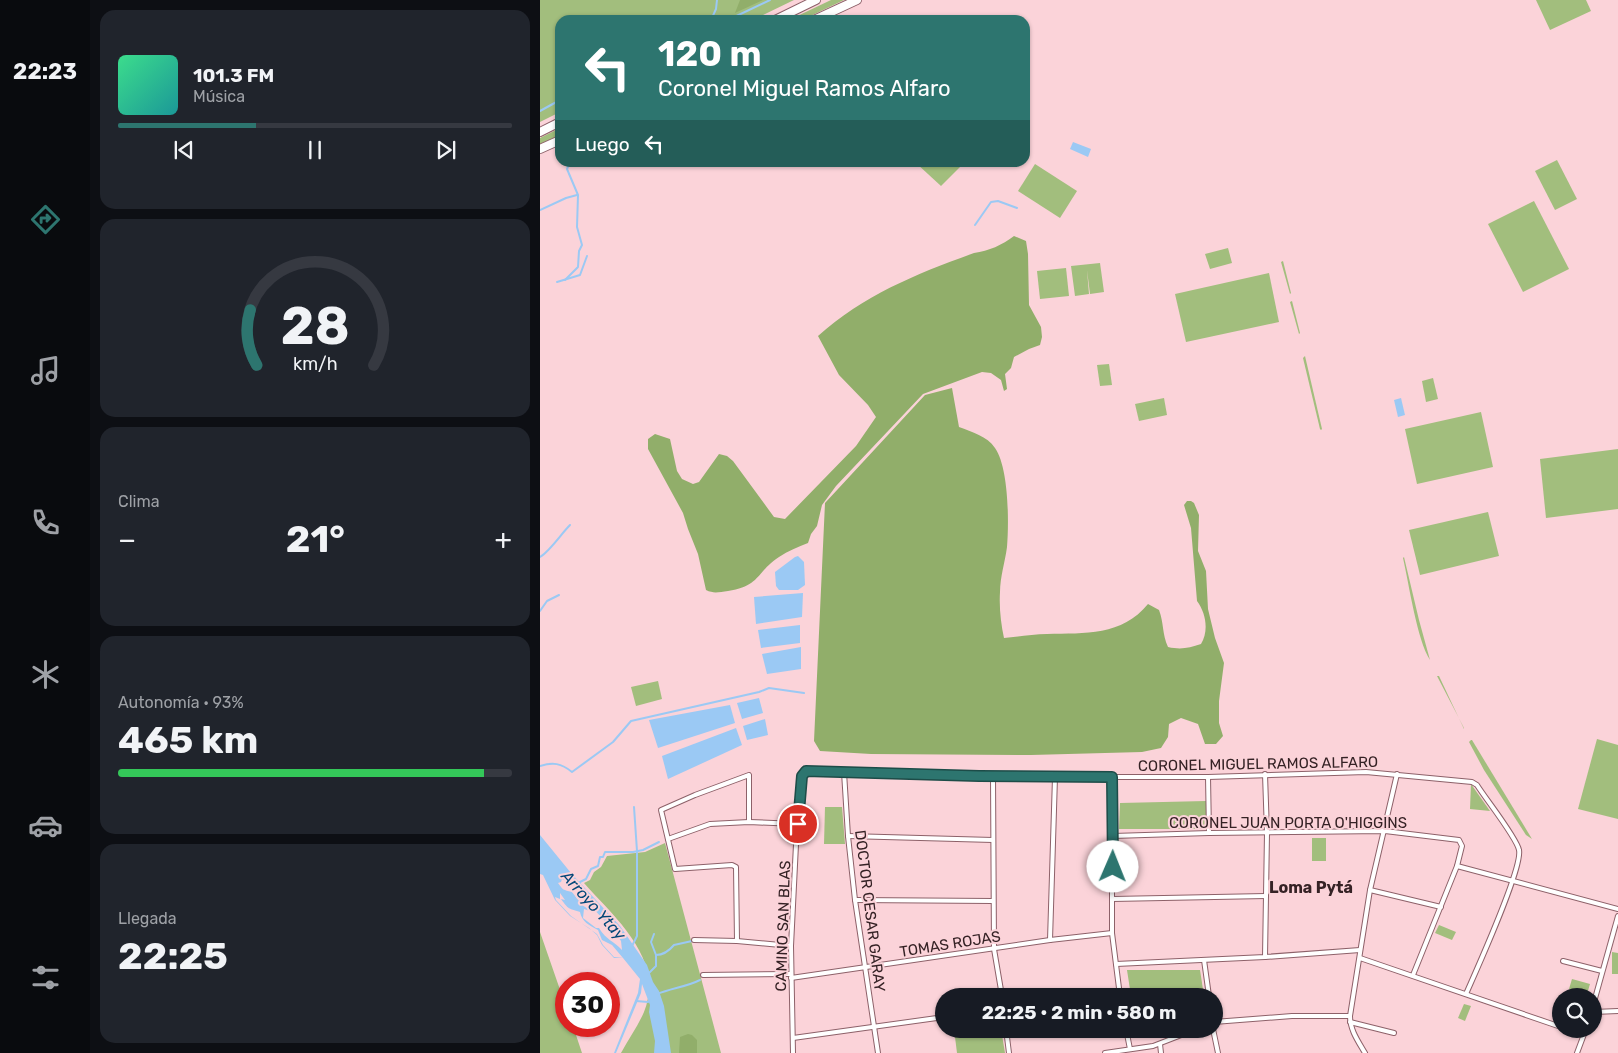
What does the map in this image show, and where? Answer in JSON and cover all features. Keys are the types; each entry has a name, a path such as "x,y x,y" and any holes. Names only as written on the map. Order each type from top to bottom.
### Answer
{"highway":[{"path":"785,15 816,0"},
{"path":"825,15 857,0"},
{"path":"540,132 555,124"},
{"path":"540,149 555,142"}],"street":[{"name":"CORONEL MIGUEL RAMOS ALFARO","path":"806,771 1055,777 1208,777 1366,772 1475,783 1519,848 1519,860 1513,880 1466,994"},
{"name":"CAMINO SAN BLAS","path":"792,1053 791,946 802,776 806,771"},
{"name":"DOCTOR CESAR GARAY","path":"844,772 855,900 878,1053"},
{"path":"1265,774 1267,833 1265,957"},
{"path":"1364,1053 1350,1022 1350,1016 1370,890 1398,774"},
{"path":"737,941 736,867 732,865 675,869 661,810 747,775 749,777 749,822"},
{"path":"993,776 994,949 1001,988"},
{"path":"1050,940 1055,777"},
{"path":"1112,777 1112,932 1119,988"},
{"path":"1208,777 1209,833"},
{"path":"668,839 710,824 749,822 798,824"},
{"name":"CORONEL JUAN PORTA O'HIGGINS","path":"1113,836 1385,831 1459,840 1462,842 1462,850 1457,866"},
{"path":"848,836 993,840"},
{"path":"1413,975 1457,866 1618,909"},
{"path":"1370,890 1441,907"},
{"path":"1112,899 1266,896"},
{"path":"855,900 993,901"},
{"path":"1598,988 1618,918"},
{"name":"TOMAS ROJAS","path":"703,974 791,976 865,968 1112,932"},
{"path":"694,940 737,941 791,946"},
{"path":"1116,964 1265,957 1360,950"},
{"path":"1360,958 1552,1024"},
{"path":"1204,960 1208,988"},
{"path":"1563,961 1602,971"},
{"path":"1602,1012 1618,1011"},
{"path":"1223,1021 1292,1016 1350,1016"},
{"path":"793,1038 935,1019"},
{"path":"1350,1022 1394,1033"},
{"path":"1007,1038 1009,1053"},
{"path":"1128,1038 1130,1049"},
{"path":"1105,1053 1153,1046 1175,1038"},
{"path":"1215,1038 1218,1053"},
{"path":"1577,1053 1583,1038"},
{"path":"1160,1044 1161,1053"},
{"path":"1153,1046 1154,1053"}],"green space":[{"path":"540,0 794,0 763,15 555,15 555,114 540,122"},
{"path":"740,0 763,0 735,13"},
{"path":"831,0 844,0 812,15 800,15"},
{"path":"1536,0 1586,0 1591,11 1550,30"},
{"path":"555,130 555,137 540,144 540,138"},
{"path":"1557,160 1577,199 1555,210 1535,171"},
{"path":"1035,164 1077,191 1060,218 1018,191"},
{"path":"920,167 960,167 941,186"},
{"path":"1534,201 1569,269 1523,292 1488,224"},
{"path":"1014,236 1026,241 1029,305 1041,327 1042,337 1040,345 1014,357 1011,368 1005,374 1007,389 1004,391 1001,380 991,373 982,372 923,394 836,486 822,505 817,526 811,534 808,543 779,557 747,586 719,592 706,590 698,554 683,513 648,449 648,439 655,434 670,439 677,471 682,479 693,484 699,482 719,454 727,456 733,461 774,517 785,519 856,446 876,417 868,405 839,375 818,336 872,297 911,278 974,253 995,247"},
{"path":"1228,248 1232,263 1210,269 1205,254"},
{"path":"1283,261 1291,293 1290,294 1281,262"},
{"path":"1100,263 1104,292 1090,294 1087,270 1089,294 1075,296 1071,266"},
{"path":"1066,268 1069,296 1040,299 1037,271"},
{"path":"1269,273 1279,322 1186,342 1175,294"},
{"path":"1292,301 1300,333 1299,334 1290,302"},
{"path":"1305,356 1322,429 1321,430 1303,358"},
{"path":"1109,364 1112,385 1100,386 1097,365"},
{"path":"1433,378 1438,399 1426,402 1422,381"},
{"path":"952,388 959,427 988,440 1000,457 1003,469 1007,496 1008,524 1000,598 1000,616 1004,638 1036,634 1102,631 1127,622 1148,604 1159,610 1168,647 1185,648 1201,644 1206,628 1203,611 1197,601 1191,528 1184,505 1187,501 1194,503 1199,515 1198,551 1206,571 1208,609 1215,638 1224,663 1219,701 1219,723 1223,736 1216,744 1205,744 1198,724 1181,718 1169,724 1168,737 1161,748 1142,752 1031,755 871,754 820,751 814,741 825,503 925,395"},
{"path":"1164,398 1167,415 1139,421 1135,404"},
{"path":"1481,412 1493,467 1417,484 1405,429"},
{"path":"1618,449 1618,509 1546,518 1540,459"},
{"path":"1488,512 1499,556 1420,575 1409,530"},
{"path":"1404,557 1419,620 1430,660 1417,626"},
{"path":"1437,676 1439,676 1459,718"},
{"path":"658,681 662,699 636,706 631,687"},
{"path":"1597,739 1618,745 1618,819 1578,809"},
{"path":"1471,740 1532,839 1526,835 1484,770 1469,742"},
{"path":"1471,784 1490,811 1470,809"},
{"path":"1206,801 1206,829 1119,829 1120,803"},
{"path":"825,807 842,807 845,844 824,844"},
{"path":"1312,838 1326,838 1326,861 1312,861"},
{"path":"665,843 721,1053 621,1053 644,1012 649,993 648,975 643,957 634,941 584,883 590,880 607,856 645,852"},
{"path":"1439,925 1456,932 1452,940 1435,933"},
{"path":"540,932 555,975 555,1037 577,1037 582,1053 540,1053"},
{"path":"1612,952 1618,953 1618,974 1612,974"},
{"path":"1127,970 1200,970 1203,988 1130,988"},
{"path":"1572,979 1590,984 1589,988 1569,988"},
{"path":"1464,1004 1471,1006 1465,1021 1458,1018"},
{"path":"688,1034 697,1040 697,1053 679,1053 680,1037"},
{"path":"955,1038 1002,1038 1005,1053 957,1053"}],"water":[{"path":"1073,142 1091,149 1088,157 1070,149"},
{"path":"1401,398 1405,415 1398,417 1394,400"},
{"path":"798,556 804,562 805,585 798,590 779,590 776,586 775,572"},
{"path":"803,593 802,617 756,624 754,597"},
{"path":"800,625 800,643 761,648 758,630"},
{"path":"801,647 801,669 767,674 762,654"},
{"path":"759,698 763,713 742,719 737,703"},
{"path":"730,705 735,723 658,748 649,720"},
{"path":"765,719 768,735 747,740 743,726"},
{"path":"736,728 742,745 668,779 662,756"},
{"name":"Arroyo Ytay","path":"540,835 571,873 620,926 647,965 664,1006 671,1053 654,1053 655,1041 649,1012 650,1005 642,984 641,993 616,1053 614,1053 638,993 640,979 612,945 602,940 598,930 584,921 580,912 567,907 561,899 565,900 560,893 560,899 555,897 556,900 571,916 581,923 570,916 555,900 543,875 540,874","holes":["562,879 581,889 591,906 621,941 622,950 604,935 599,928 596,928 583,918 584,909 593,912 582,905 572,892 562,888 558,883"]},
{"path":"592,930 597,934 603,945 614,957 623,958 614,958 602,945"}],"waterway":[{"path":"713,15 717,0"},
{"path":"738,15 770,0"},
{"path":"540,111 555,103"},
{"path":"565,280 578,267 579,251 582,245 577,227 578,195 568,167"},
{"path":"540,210 577,195"},
{"path":"975,225 991,202 998,201 1017,208"},
{"path":"557,282 580,275 587,256"},
{"path":"540,557 552,547 570,525"},
{"path":"540,611 547,601 559,595"},
{"path":"540,766 557,764 572,772 613,742 631,721 759,692 769,688 804,693"},
{"name":"Arroyo Ytay","path":"632,946 637,936 637,851 634,807"},
{"name":"Arroyo Ytay","path":"580,885 580,882 586,879 591,869 598,866 600,857 603,857 605,852 633,852 643,850 659,842"},
{"path":"654,934 651,942 656,955"},
{"path":"649,973 656,966 656,955 666,952 674,945 692,941"},
{"path":"657,994 700,980"},
{"path":"636,1001 648,1002 650,1000"}],"district":[{"name":"Loma Pytá","path":"1311,887"}],"route":[{"path":"798,824 802,776 806,771 979,776 1112,777 1113,867"}]}
